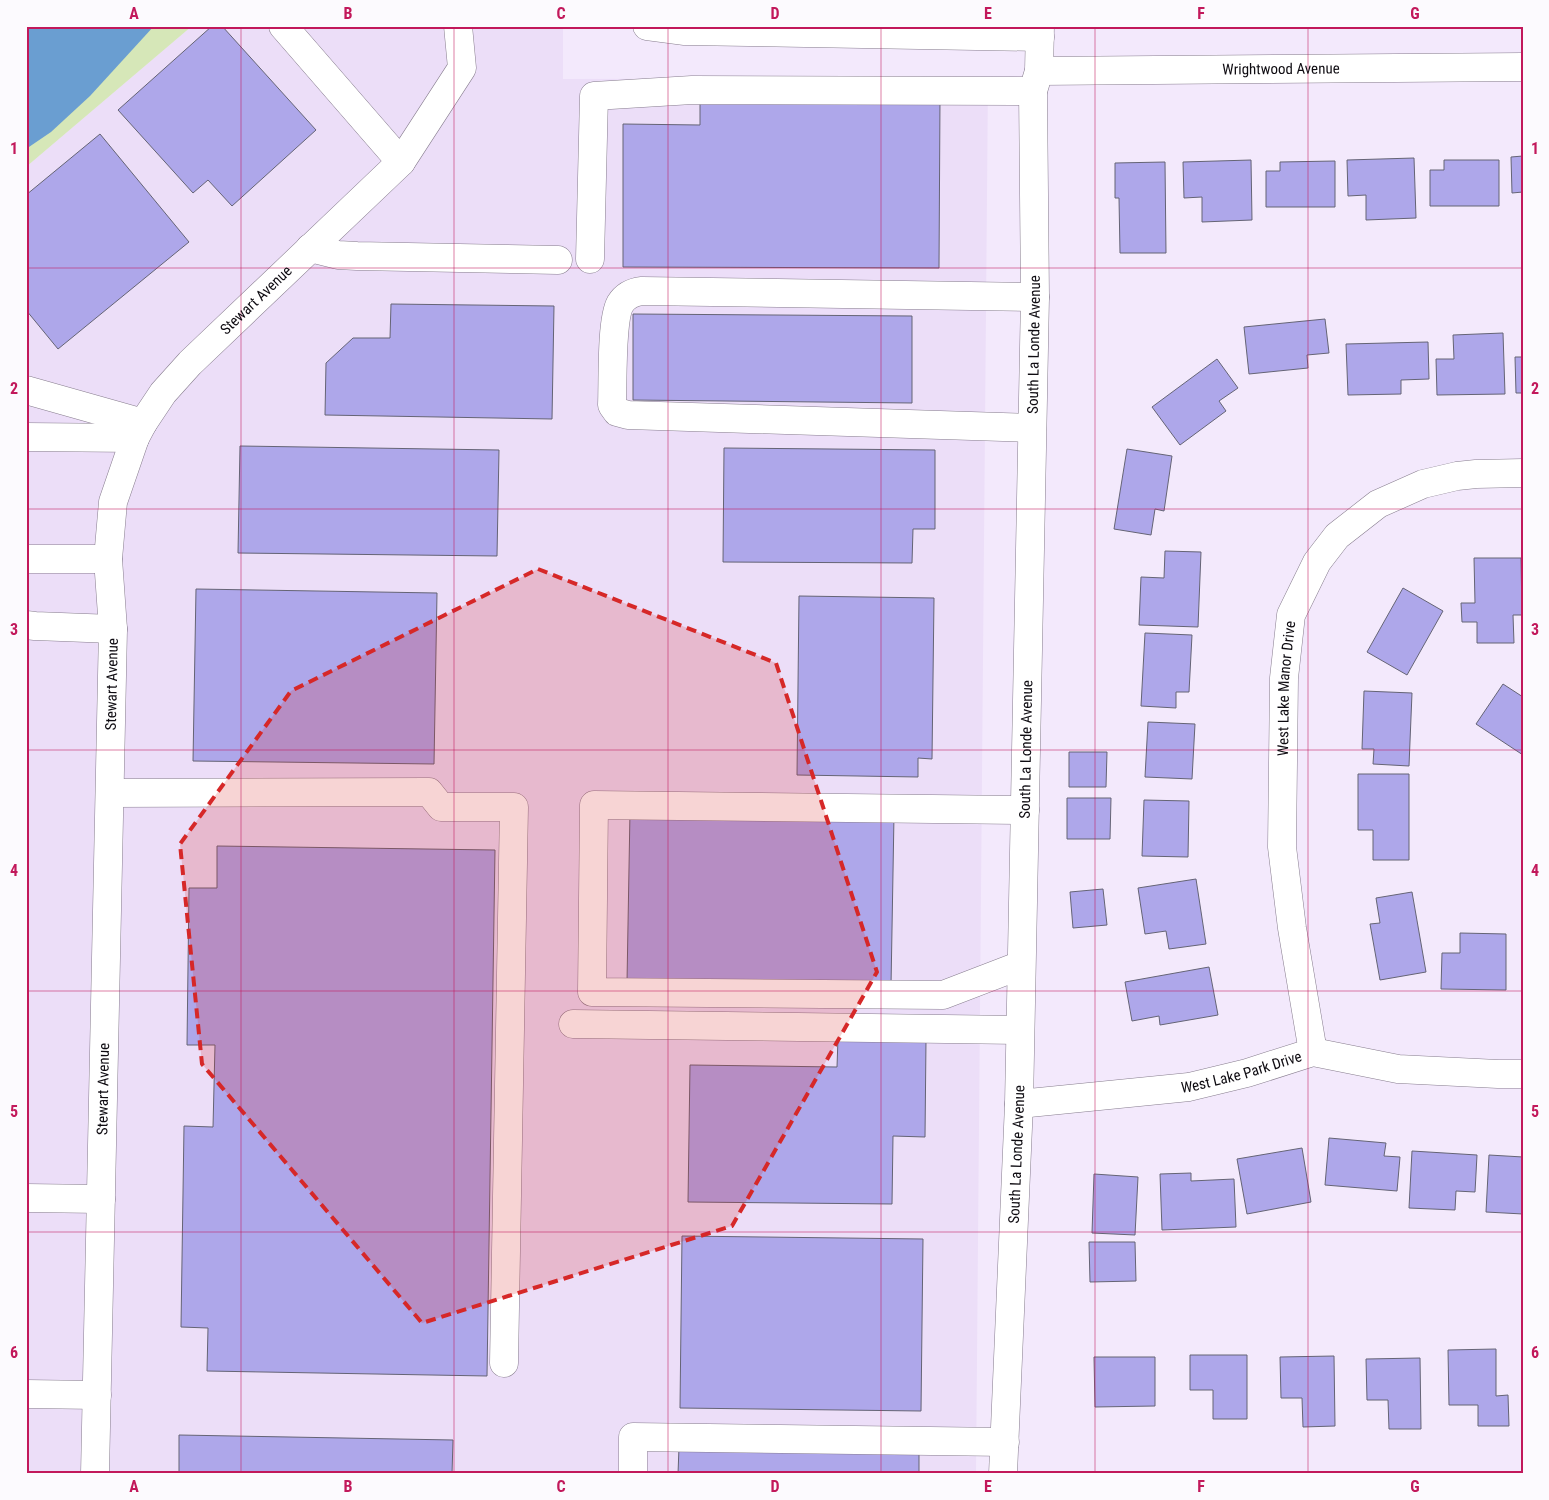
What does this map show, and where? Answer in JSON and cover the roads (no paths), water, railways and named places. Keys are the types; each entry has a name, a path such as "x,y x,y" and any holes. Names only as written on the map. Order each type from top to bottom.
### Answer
{"street":[{"path":"283,26 401,162"},
{"name":"Stewart Avenue","path":"95,1474 113,629 108,559 113,502 139,431 163,392 190,363 401,162 462,68 458,26"},
{"path":"647,26 685,31 1040,32"},
{"name":"South La Londe Avenue","path":"1003,1474 1019,1104 1035,298 1036,81 1040,32"},
{"name":"Wrightwood Avenue","path":"590,259 594,96 692,90 1523,67"},
{"path":"310,248 338,255 357,256 558,260"},
{"path":"1032,428 628,415 617,412 612,404 615,317 621,303 632,292 1035,298"},
{"path":"26,390 139,431"},
{"path":"26,437 139,431"},
{"name":"West Lake Manor Drive","path":"1312,1052 1292,928 1282,847 1284,678 1291,615 1317,562 1337,536 1378,504 1422,484 1449,478 1476,474 1523,473"},
{"path":"26,559 108,559"},
{"path":"26,624 113,629"},
{"path":"110,793 429,792 441,807 514,808 504,1364"},
{"path":"1022,965 943,995 592,992 594,805 1025,810"},
{"path":"573,1024 1020,1030"},
{"name":"West Lake Park Drive","path":"1019,1104 1189,1087 1247,1073 1312,1052 1398,1069 1523,1074"},
{"path":"26,1198 101,1199"},
{"path":"26,1394 97,1395"},
{"path":"633,1474 633,1437 1005,1442"}],"water":[{"path":"26,26 154,26 90,96 51,132 26,149"}]}
